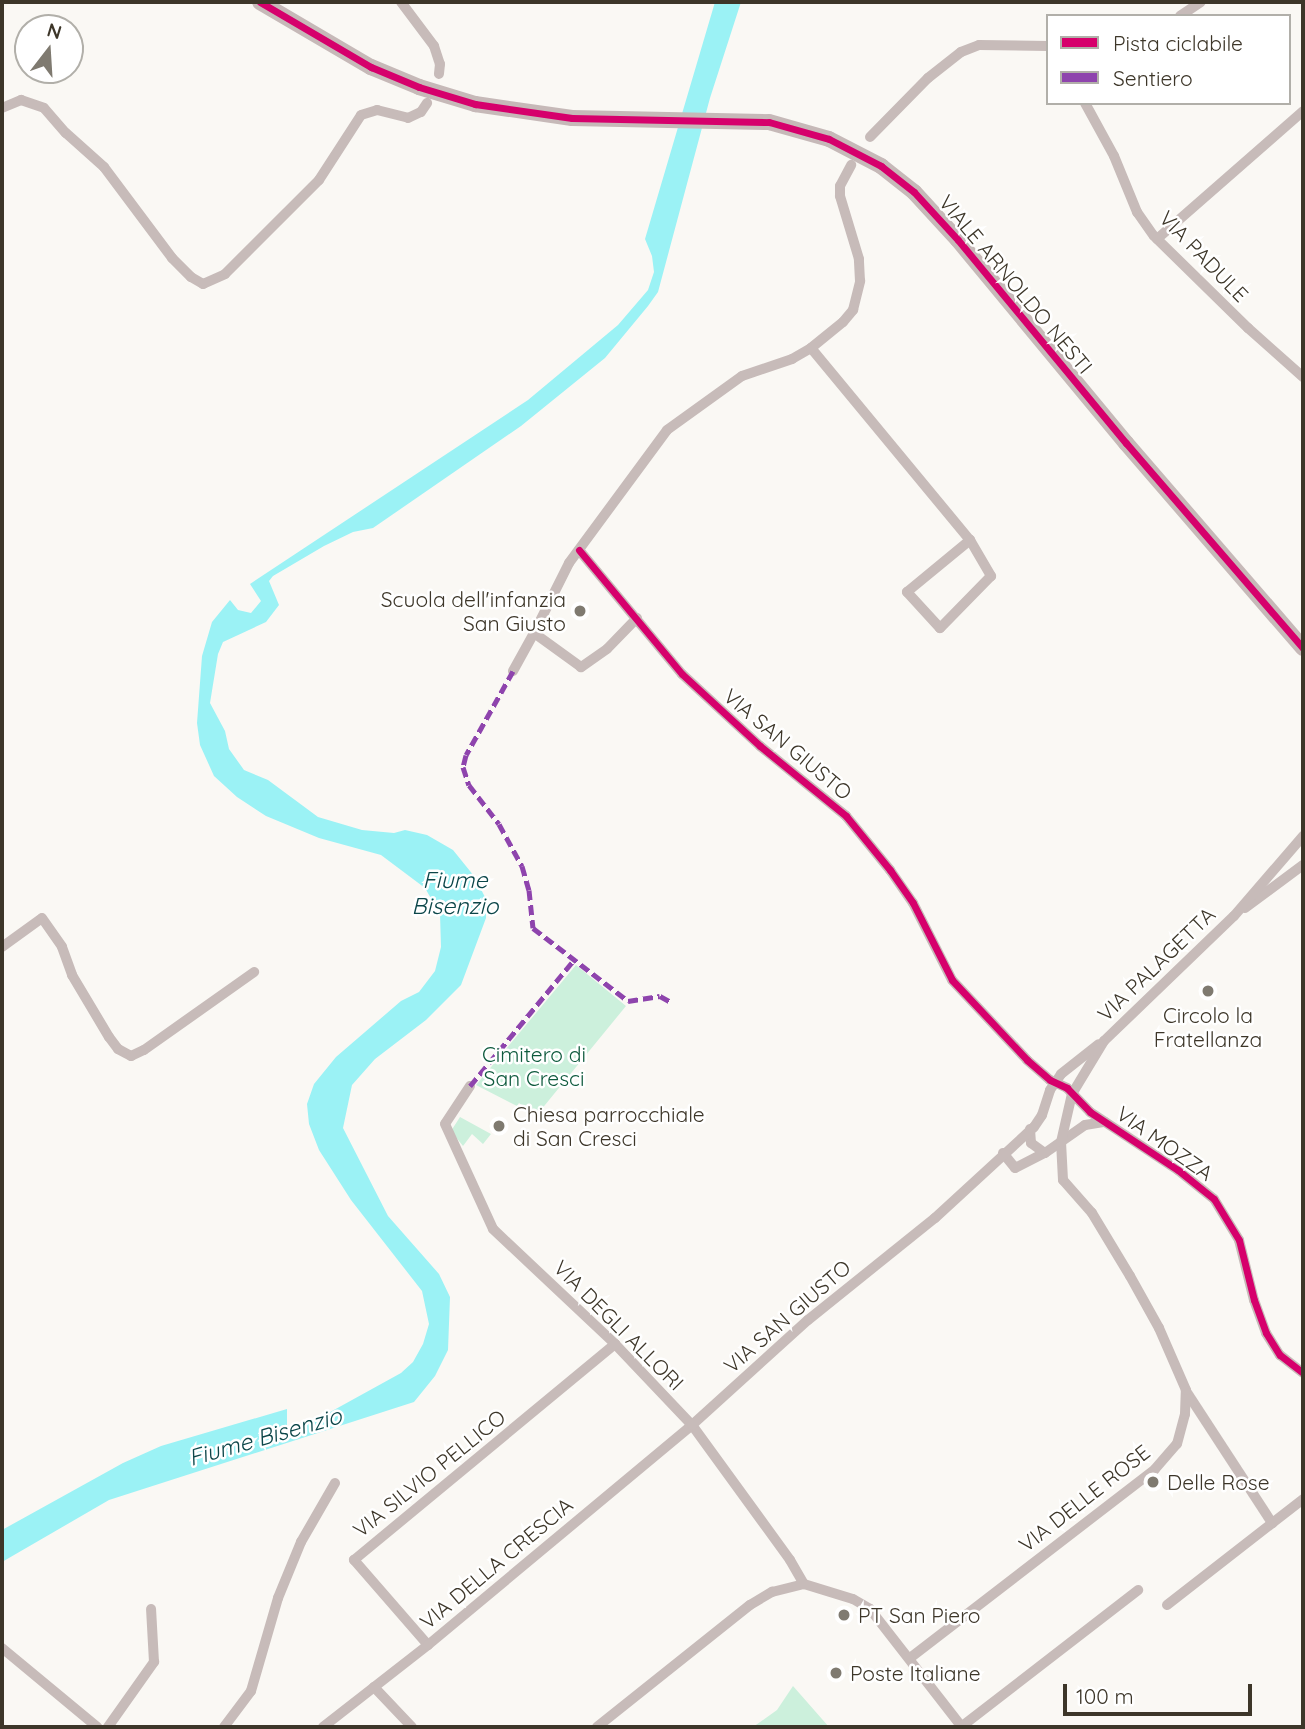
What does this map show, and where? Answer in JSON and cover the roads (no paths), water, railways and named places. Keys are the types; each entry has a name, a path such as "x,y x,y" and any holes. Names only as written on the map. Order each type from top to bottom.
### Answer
{"street":[{"name":"VIALE ARNOLDO NESTI","path":"260,2 348,55 394,78 489,107 572,118 737,119 769,122 829,139 882,167 914,192 958,240 1301,649"},
{"path":"401,2 434,46 440,64 439,74"},
{"path":"1183,14 1201,2"},
{"path":"870,136 928,78 961,52 979,45 1046,46"},
{"path":"2,108 22,100 44,108 66,133 104,167 172,258 191,277 203,284 225,274 319,180 361,115 377,110 408,118 421,112 427,103"},
{"name":"VIA PADULE","path":"1086,105 1114,156 1137,212 1157,239 1248,328 1303,377"},
{"path":"1157,239 1303,111"},
{"path":"513,671 556,584 667,430 742,376 792,359 844,322 857,301 859,259 840,196 840,186 851,165"},
{"path":"811,348 970,540 991,576 940,628 907,592 970,540"},
{"name":"VIA SAN GIUSTO","path":"579,551 682,674 760,746 846,816 890,870 913,904 952,979 1027,1060 1072,1094"},
{"path":"534,633 581,667 607,649 637,618"},
{"name":"VIA PALAGETTA","path":"1054,1083 1065,1070 1104,1041 1234,916 1303,836"},
{"name":"VIA PALAGETTA","path":"1234,916 1303,865"},
{"path":"2,947 42,918 62,947 72,975 108,1037 118,1049 131,1056 144,1050 254,972"},
{"name":"VIA PALAGETTA","path":"1072,1094 1104,1041"},
{"name":"VIA SAN GIUSTO","path":"692,1425 808,1320 934,1219 1030,1129 1040,1118 1054,1083"},
{"name":"VIA DEGLI ALLORI","path":"470,1086 445,1124 493,1230 615,1344 692,1425 790,1560 804,1584"},
{"path":"1072,1094 1060,1142 1063,1180 1092,1213 1159,1328 1186,1390 1272,1523"},
{"name":"VIA MOZZA","path":"1072,1094 1105,1122 1196,1183 1220,1206 1239,1240 1254,1300 1266,1334 1280,1355 1303,1373"},
{"name":"VIA MOZZA","path":"1060,1142 1085,1125 1105,1122"},
{"path":"1030,1129 1031,1143 1045,1153"},
{"path":"1003,1153 1015,1168 1060,1142"},
{"name":"VIA SILVIO PELLICO","path":"428,1645 354,1560 615,1344"},
{"name":"VIA DELLE ROSE","path":"910,1658 1163,1461 1180,1434 1186,1390"},
{"name":"VIA DELLA CRESCIA","path":"323,1727 428,1645 692,1425"},
{"path":"224,1727 251,1691 287,1576 301,1542 335,1483"},
{"path":"1167,1605 1303,1499"},
{"path":"597,1727 750,1605 772,1592 804,1584 866,1606 910,1658 961,1727 1139,1590"},
{"path":"108,1727 154,1662 151,1609"},
{"path":"2,1648 97,1727"},
{"path":"374,1687 412,1727"}],"water":[{"name":"Fiume Bisenzio","path":"715,2 741,2 710,98 658,292 648,306 605,358 521,426 373,528 353,532 273,576 269,581 279,605 266,622 223,642 218,654 210,703 225,731 229,749 244,770 268,780 318,817 362,830 394,833 405,830 427,835 453,850 474,876 486,899 486,918 461,985 426,1020 375,1059 352,1085 343,1128 388,1216 439,1274 450,1297 448,1350 435,1376 414,1402 109,1500 2,1562 2,1530 123,1463 161,1446 287,1409 287,1427 323,1416 401,1373 413,1362 423,1344 429,1324 422,1291 351,1200 319,1150 309,1124 307,1104 314,1084 336,1057 401,1001 419,992 435,971 441,947 440,914 425,888 381,855 319,838 266,816 237,797 214,776 200,745 197,723 202,656 212,622 230,600 238,610 251,613 261,601 250,584 528,400 618,325 648,290 654,272 652,256 645,239"}],"place":[{"name":"Scuola dell'infanzia San Giusto","path":"580,611"},
{"name":"Circolo la Fratellanza","path":"1208,991"},
{"name":"Chiesa parrocchiale di San Cresci","path":"499,1126"},
{"name":"Delle Rose","path":"1153,1482"},
{"name":"PT San Piero","path":"844,1615"},
{"name":"Poste Italiane","path":"836,1673"}],"park label":[{"name":"Cimitero di San Cresci","path":"534,1066"}]}
